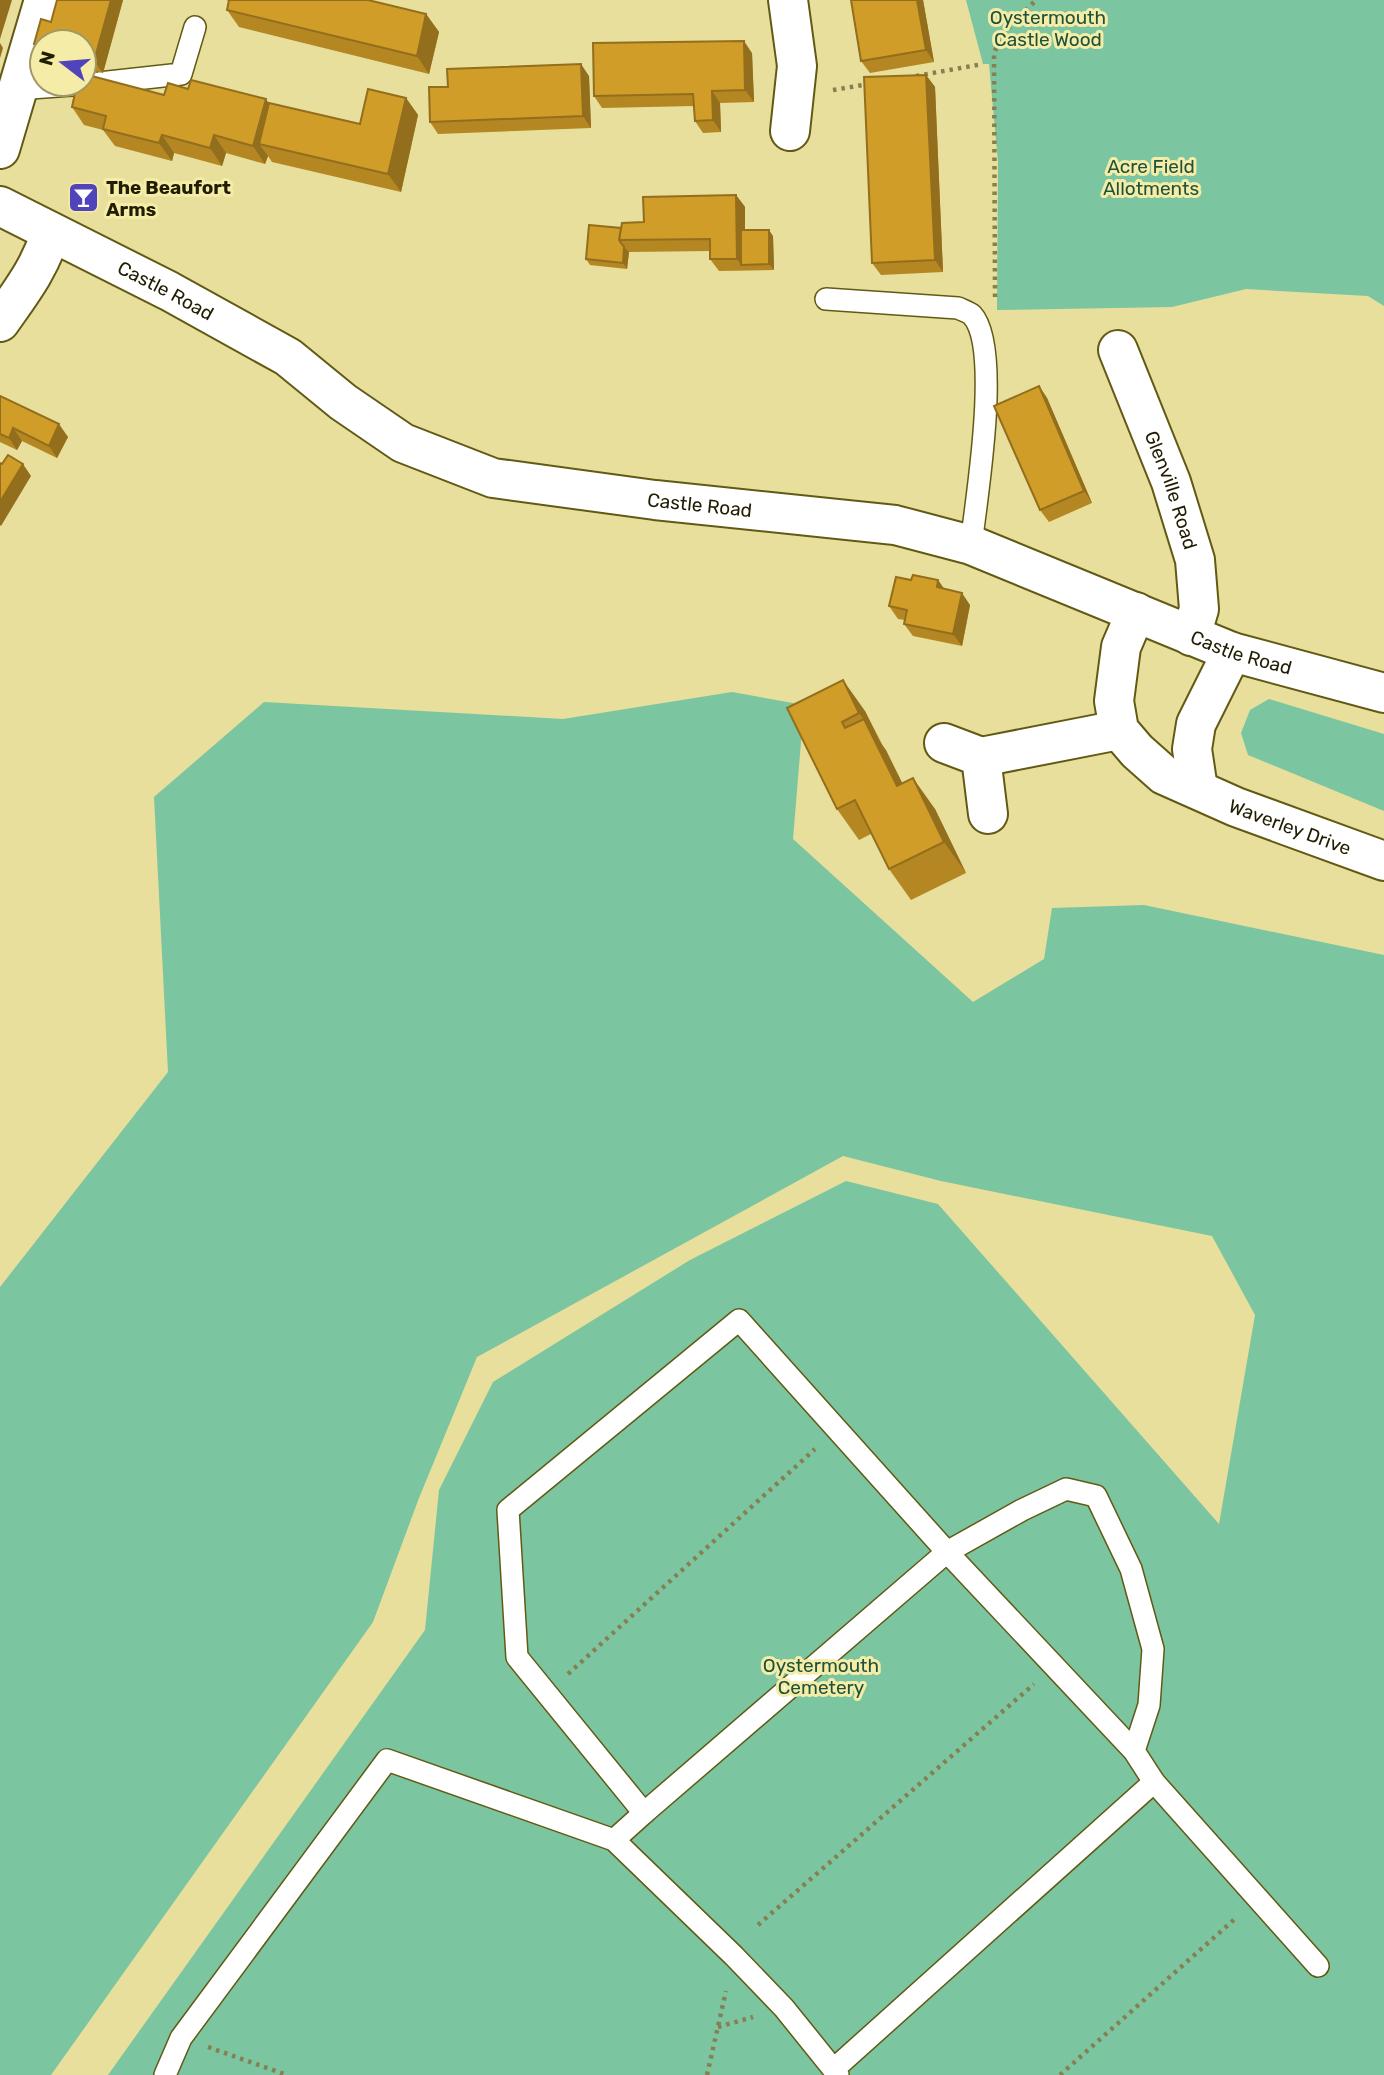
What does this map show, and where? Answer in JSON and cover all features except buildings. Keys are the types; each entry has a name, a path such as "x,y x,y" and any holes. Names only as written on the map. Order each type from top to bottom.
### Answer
{"street":[{"path":"0,149 44,0"},
{"path":"788,0 797,66 792,114"},
{"name":"Castle Road","path":"0,206 169,291 288,357 343,402 403,443 492,478 655,500 895,525 971,545 1232,652 1384,693"},
{"path":"0,322 35,272 51,232"},
{"name":"Glenville Road","path":"1118,350 1171,482 1195,560 1199,609 1191,636"},
{"path":"1128,740 1114,701 1122,647 1136,612"},
{"path":"1198,789 1192,749 1196,724 1232,652"},
{"path":"944,743 981,757 1128,740 1167,742 1196,724"},
{"name":"Waverley Drive","path":"1128,740 1164,775 1236,807 1384,861"},
{"path":"981,757 988,814"}],"lane":[{"path":"17,89 181,74 195,27"},
{"path":"826,299 958,308 972,314 980,328 987,379 971,545"},
{"path":"645,1813 517,1657 508,1510 739,1320 947,1552 1134,1751 1154,1782 1318,1966"},
{"path":"614,1840 947,1552 1066,1489 1096,1496 1131,1570 1153,1649 1149,1705 1134,1751"},
{"path":"164,2075 181,2038 387,1760 614,1840 784,2008 836,2072 1154,1782"}],"path":[{"path":"980,328 995,310 994,53 1002,35 1036,0"},
{"path":"916,76 983,64"},
{"path":"792,114 875,83"},
{"path":"547,1693 837,1430"},
{"path":"758,1925 1055,1666"},
{"path":"1060,2075 1258,1898"},
{"path":"707,2075 734,1956"},
{"path":"181,2038 287,2075"}],"green space":[{"name":"Acre Field Allotments","path":"966,0 1384,0 1384,306 1368,296 1246,289 1172,307 997,310 998,162 989,64 983,64"},
{"name":"Oystermouth Cemetery","path":"732,692 804,705 793,839 973,1002 1044,959 1052,908 1144,905 1384,955 1384,2075 108,2075 425,1630 439,1490 493,1382 690,1260 846,1181 938,1204 1219,1524 1255,1315 1212,1236 941,1181 843,1156 477,1357 419,1498 373,1622 51,2075 0,2075 0,1287 168,1072 154,797 264,702 563,719"},
{"path":"1269,699 1384,734 1384,811 1248,755 1241,733 1250,710"}],"place":[{"name":"The Beaufort Arms","path":"83,198"}],"park label":[{"name":"Oystermouth Castle Wood","path":"1048,28"}]}
